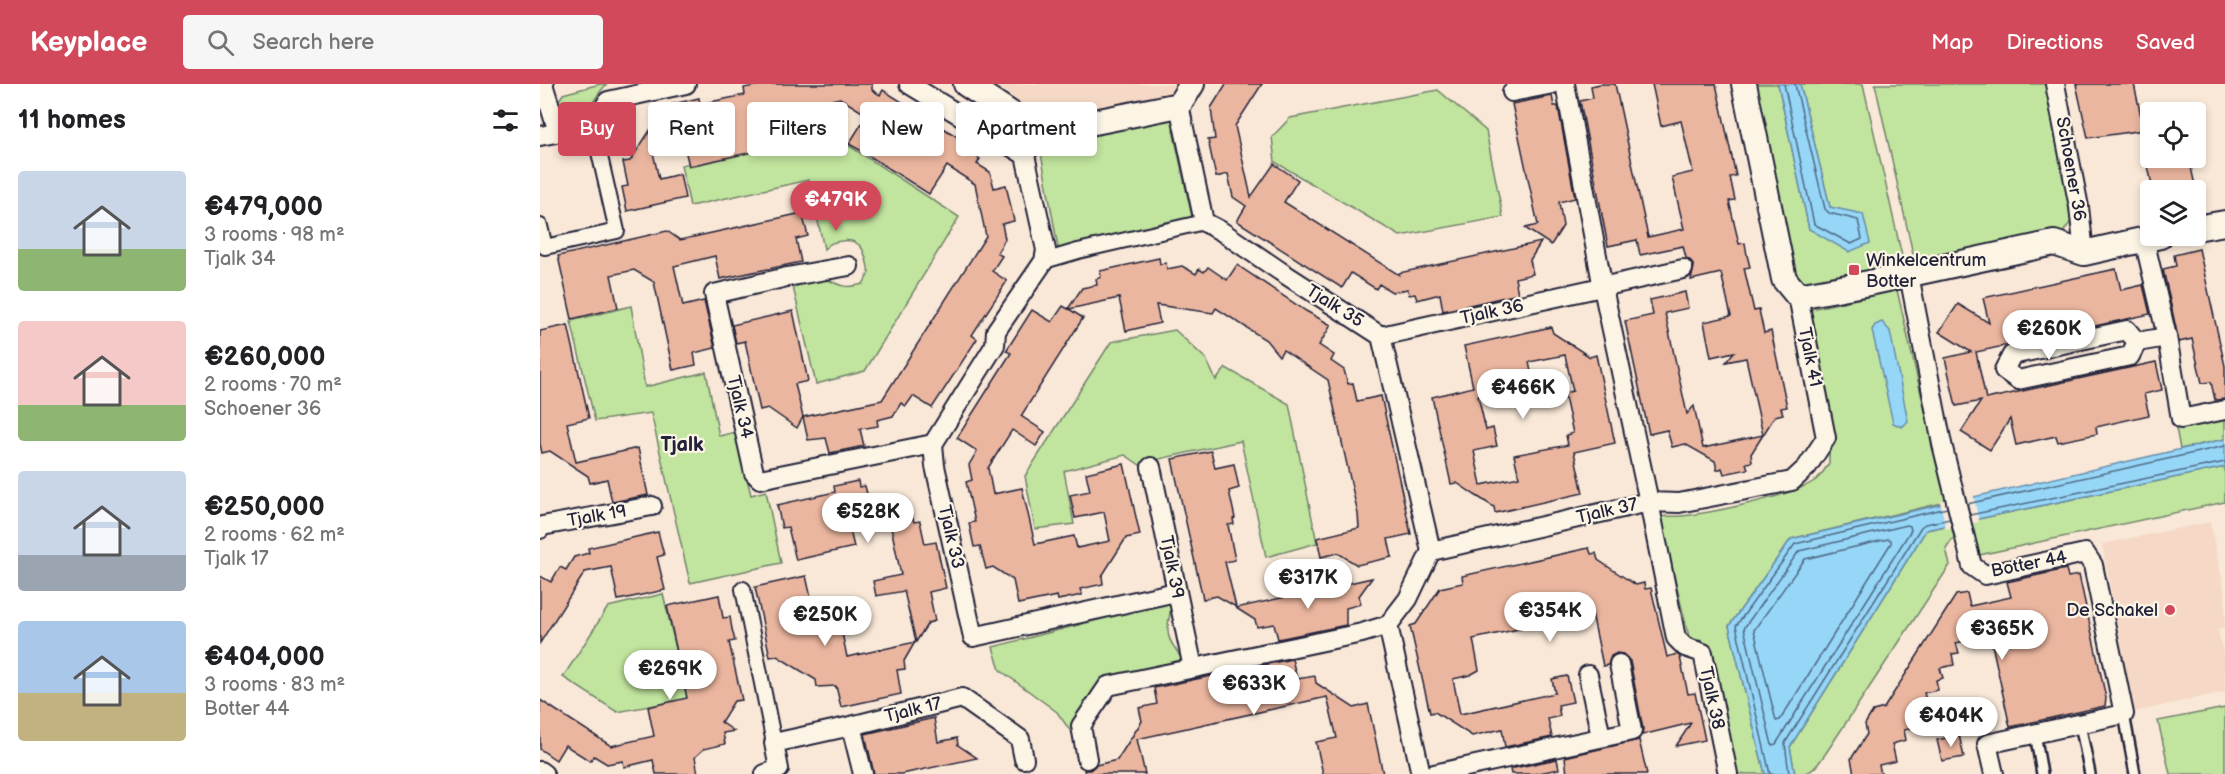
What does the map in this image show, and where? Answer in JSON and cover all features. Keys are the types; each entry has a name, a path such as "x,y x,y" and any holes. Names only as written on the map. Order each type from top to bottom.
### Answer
{"street":[{"path":"541,84 549,134"},
{"path":"607,102 686,84"},
{"path":"909,84 956,113"},
{"path":"966,84 993,102"},
{"path":"1044,261 1204,222 1179,105 1192,84"},
{"path":"1512,92 1553,84"},
{"path":"1565,84 1603,288 1649,502"},
{"name":"Tjalk 41","path":"1649,502 1690,501 1792,481 1807,467 1826,438 1798,296 1784,279 1744,84"},
{"name":"Schoener 36","path":"2055,84 2079,207 2084,253"},
{"path":"1097,122 1179,105"},
{"path":"540,226 545,247 617,231 600,156"},
{"path":"933,444 994,345 996,331 1044,261 1046,250 1025,156"},
{"name":"Tjalk 35","path":"1204,222 1381,336 1431,551"},
{"path":"2206,226 2225,223"},
{"path":"1798,296 2054,243 2084,253 2140,240"},
{"path":"2153,246 2181,419 2225,410"},
{"name":"Tjalk 34","path":"849,266 787,277 714,294 754,473 760,479 933,444"},
{"name":"Tjalk 36","path":"1381,336 1683,269"},
{"name":"Botter 44","path":"1909,274 1942,444 1972,566 1985,575 2085,553 2093,566 2124,714"},
{"path":"2127,330 2137,342 2130,356 2018,380 2004,370 2012,354 2127,330"},
{"path":"2137,342 2167,337"},
{"name":"Tjalk 33","path":"933,444 935,466 973,637 1143,597 1176,592"},
{"name":"Tjalk 39","path":"1151,467 1192,668"},
{"name":"Tjalk 37","path":"1431,551 1649,502 1676,638"},
{"name":"Tjalk 19","path":"541,525 652,506"},
{"path":"1087,759 1081,726 1108,686 1362,633 1388,625 1408,598 1431,551"},
{"path":"742,589 779,769 765,774"},
{"path":"1388,625 1421,774"},
{"name":"Tjalk 38","path":"1676,638 1685,647 1703,653 1728,774"},
{"path":"1434,774 1632,731 1619,664"},
{"path":"1588,675 1601,737"},
{"name":"Tjalk 17","path":"774,742 851,726 962,698 1020,739 1024,759"},
{"path":"1994,774 1987,744 2124,714"},
{"path":"851,726 863,774"}],"lane":[{"path":"2124,714 2135,774"},
{"path":"2080,724 2090,774"},
{"path":"2035,733 2042,774"}],"shaded area":[{"path":"993,84 1178,84 1172,93 1097,109 1097,102 1020,102"},
{"name":"De Schakel","path":"2210,522 2225,593 2225,626 2218,629 2225,661 2225,692 2134,712 2102,544"}],"green space":[{"path":"607,84 593,102 558,102 563,94"},
{"path":"1746,84 1778,84 1809,229 1830,207 1800,84 1863,84 1904,265 1792,288"},
{"path":"1875,84 2048,84 2075,216 2062,234 1915,263"},
{"path":"1438,90 1486,131 1503,217 1400,236 1275,162 1272,137 1290,118"},
{"path":"1183,107 1173,130 1194,226 1059,253 1042,156 1097,156 1097,128"},
{"path":"848,145 860,153 860,156 865,156 959,217 865,371 816,384 793,287 825,278 843,286 863,284 869,273 865,254 854,242 848,240 834,242 824,249 809,180 690,206 681,165 735,156 735,154 747,151 747,156 848,156"},
{"path":"1897,290 1946,502 1791,539 1729,626 1765,774 1737,774 1702,640 1690,641 1660,520 1665,516 1696,514 1764,499 1803,487 1819,477 1829,463 1829,454 1798,312"},
{"path":"631,306 645,387 706,372 719,436 736,432 751,495 766,491 781,563 690,583 651,413 595,421 571,321"},
{"path":"1175,330 1206,359 1216,380 1226,368 1289,404 1317,543 1266,557 1241,441 1159,459 1159,465 1140,465 1125,455 1064,471 1074,524 1035,529 1025,476 1111,342"},
{"path":"2225,412 2225,439 2180,449 2175,423"},
{"path":"2225,467 2225,502 1979,555 1969,521"},
{"path":"1951,525 1954,537 1946,549 1950,565 1820,762 1811,771 1795,774 1790,747 1926,530"},
{"path":"663,594 688,699 617,712 563,677 608,607"},
{"path":"1171,601 1169,636 1183,666 1106,687 1079,743 1057,712 1000,670 993,647"},
{"path":"2225,708 2225,774 2170,774 2158,721"}],"water":[{"path":"1778,84 1800,84 1830,207 1863,214 1870,243 1849,252 1809,229"},
{"path":"1882,322 1890,331 1908,421 1902,427 1893,423 1872,330 1875,325"},
{"path":"2225,439 2225,467 1926,530 1790,747 1795,774 1765,774 1729,626 1791,539"}],"pier":[{"path":"1973,493 1979,522 1946,529 1940,501"}],"building":[{"path":"764,84 872,84 872,90 880,95 883,90 902,102 860,102 860,111 840,98 822,102 747,102 747,153 735,156 735,102 710,102 745,95 744,88"},
{"path":"1226,84 1262,84 1235,126 1251,197 1274,164 1298,180 1284,202 1399,275 1399,273 1541,242 1530,260 1533,274 1515,278 1518,294 1443,311 1440,294 1417,300 1415,294 1409,295 1408,289 1392,292 1379,284 1376,289 1351,273 1342,288 1237,221 1246,206 1233,197 1228,174 1216,177 1208,140 1215,139 1211,108"},
{"path":"1615,84 1648,237 1684,229 1672,177 1693,172 1681,121 1661,126 1652,84 1716,84 1736,176 1730,177 1735,200 1729,201 1739,244 1745,243 1750,267 1744,268 1754,311 1759,310 1764,333 1771,331 1787,407 1781,408 1783,414 1775,416 1763,435 1746,358 1726,362 1734,352 1711,357 1704,322 1731,316 1721,273 1691,280 1694,267 1686,258 1683,246 1640,255 1637,240 1608,246 1580,101 1593,98 1591,86"},
{"path":"2076,84 2134,84 2140,112 2140,131 2088,138"},
{"path":"1552,96 1554,106 1558,106 1575,198 1559,202 1563,226 1551,245 1525,228 1538,225 1512,104"},
{"path":"699,98 700,102 682,102"},
{"path":"860,126 860,150 849,144"},
{"path":"944,128 956,136 956,156 975,156 980,159 977,164 990,172 994,188 1006,185 1014,221 1002,224 1005,239 997,253 1002,256 992,271 1007,281 972,335 977,339 932,408 913,396 906,406 901,403 893,416 877,420 878,426 860,429 864,446 830,453 826,438 808,440 803,417 882,400 986,236 975,184 947,166 929,194 869,156 944,156"},
{"path":"648,134 648,156 654,156 659,179 680,174 685,198 627,211 622,187 628,186 623,162 630,161 636,156 636,152"},
{"path":"687,156 734,156 689,166"},
{"path":"2148,168 2191,168 2194,180 2151,180"},
{"path":"802,213 808,236 796,239 801,262 720,279 715,256 674,266 683,306 704,301 715,348 694,353 696,365 673,370 654,282 634,270 611,275 618,308 572,319 558,256 667,231 680,240"},
{"path":"2199,249 2225,366 2225,399 2215,400 2211,382 2202,383 2192,339 2179,342 2163,269 2176,266 2174,255"},
{"path":"1159,258 1160,264 1166,263 1167,269 1182,266 1196,274 1199,269 1204,272 1208,267 1227,280 1237,265 1331,325 1319,345 1334,355 1331,361 1344,370 1348,384 1353,383 1357,401 1381,396 1411,534 1388,539 1392,557 1357,565 1338,553 1321,557 1317,538 1359,528 1358,514 1328,380 1283,350 1279,356 1266,340 1216,308 1213,313 1156,305 1160,323 1126,331 1119,298 1069,309 1083,318 1021,416 1045,432 1036,446 1012,430 988,468 993,494 1022,488 1035,544 1074,536 1077,548 1110,541 1104,512 1075,518 1070,495 1090,491 1086,473 1124,464 1140,535 1126,538 1102,576 1103,584 1080,589 1082,595 1058,600 1057,596 1018,604 1013,580 993,567 986,569 980,546 974,547 969,523 975,522 966,482 972,480 969,465 977,451 957,438 1011,353 1006,351 1032,310 1052,322 1063,306 1068,309 1082,288 1097,285 1096,279 1101,277 1100,271"},
{"path":"2116,269 2121,290 2143,285 2150,314 1976,352 1986,399 2156,362 2162,390 2144,394 2149,415 2096,427 2097,434 2058,442 2056,436 2016,445 2010,419 1990,450 1961,432 1981,401 1956,406 1945,358 1971,352 1939,332 1958,304 1989,323 1983,298"},
{"path":"1685,292 1688,308 1665,313 1687,414 1694,406 1703,448 1763,435 1751,454 1752,462 1746,463 1748,469 1724,474 1722,468 1717,470 1715,461 1685,444 1672,447 1667,430 1649,434 1625,321 1653,315 1650,300"},
{"path":"793,311 808,381 795,384 803,417 797,428 768,408 760,410 745,341 736,343 732,325"},
{"path":"568,325 589,418 567,423 576,462 638,448 648,495 612,502 607,479 590,483 588,476 550,451 542,453 540,444 540,331"},
{"path":"1551,327 1553,333 1590,357 1596,355 1615,443 1574,452 1583,493 1495,513 1494,507 1457,483 1451,484 1432,397 1473,387 1464,346","holes":["1565,355 1573,391 1564,393 1573,433 1566,435 1568,445 1514,455 1519,477 1481,485 1474,451 1497,446 1493,428 1486,430 1478,396 1499,392 1496,379 1531,372 1529,362"]},
{"path":"1211,451 1215,468 1234,464 1239,488 1229,491 1235,518 1233,519 1234,524 1228,525 1235,560 1225,562 1236,607 1217,596 1203,599 1172,459"},
{"path":"858,481 859,487 865,486 867,494 904,518 912,516 914,522 920,521 925,544 936,542 946,588 929,592 935,621 928,623 916,642 904,591 876,596 873,581 901,575 888,513 848,522 854,547 796,560 788,527 782,528 777,505 835,492 834,486"},
{"path":"658,532 664,555 657,557 665,590 618,600 611,567 585,572 540,643 540,576 551,582 560,567 566,570 574,557 589,553 588,548"},
{"path":"1589,548 1591,554 1596,553 1598,560 1636,585 1644,583 1645,589 1651,588 1667,657 1677,654 1680,657 1688,694 1695,693 1705,740 1676,746 1691,723 1642,735 1643,729 1630,661 1623,654 1617,653 1611,656 1608,665 1603,666 1592,613 1473,639 1479,670 1453,679 1460,714 1555,693 1552,679 1567,676 1573,702 1558,705 1560,716 1548,719 1552,737 1505,747 1502,729 1472,736 1435,712 1430,713 1410,626 1416,624 1440,588 1463,583 1462,576"},
{"path":"2066,569 2068,577 2079,575 2106,698 2105,706 2010,727 1990,635 1956,643 1959,653 1952,654 1954,665 1940,668 1943,678 1936,680 1938,690 1924,693 1927,703 1920,705 1924,726 1904,730 1906,740 1892,744 1896,761 1879,765 1881,774 1854,774 1851,759 1867,734 1865,724 1873,711 1884,708 1956,595 1967,593 1970,606 2011,597 2007,582"},
{"path":"806,576 819,633 841,628 847,657 915,642 904,661 905,669 897,670 901,694 841,707 836,686 817,687 816,680 777,656 770,657 755,587"},
{"path":"1372,578 1359,596 1361,604 1346,608 1346,625 1278,639 1274,624 1257,627 1255,620 1236,608"},
{"path":"719,595 723,618 730,617 735,641 729,642 742,700 734,701 721,722 734,731 723,733 725,744 704,749 695,757 698,774 656,774 653,760 624,767 623,761 607,764 594,756 590,761 565,745 556,760 540,749 540,700 611,746 654,736 648,707 687,698 667,606"},
{"path":"1292,659 1297,679 1315,676 1316,683 1354,708 1368,704 1383,774 1323,774 1316,742 1337,738 1327,697 1137,739 1145,774 1085,774 1084,770 1117,760 1142,721 1139,708 1157,704 1154,688"},
{"path":"934,718 938,742 957,738 958,745 977,758 902,774 874,774 865,734"},
{"path":"1959,735 1964,757 1942,761 1937,740"},
{"path":"1639,740 1647,774 1567,774 1565,757"},
{"path":"1557,759 1559,769 1534,774 1511,774 1510,769"}],"place":[{"name":"Winkelcentrum Botter","path":"1854,270"},
{"name":"De Schakel","path":"2170,610"}],"district":[{"name":"Tjalk","path":"682,445"}]}
